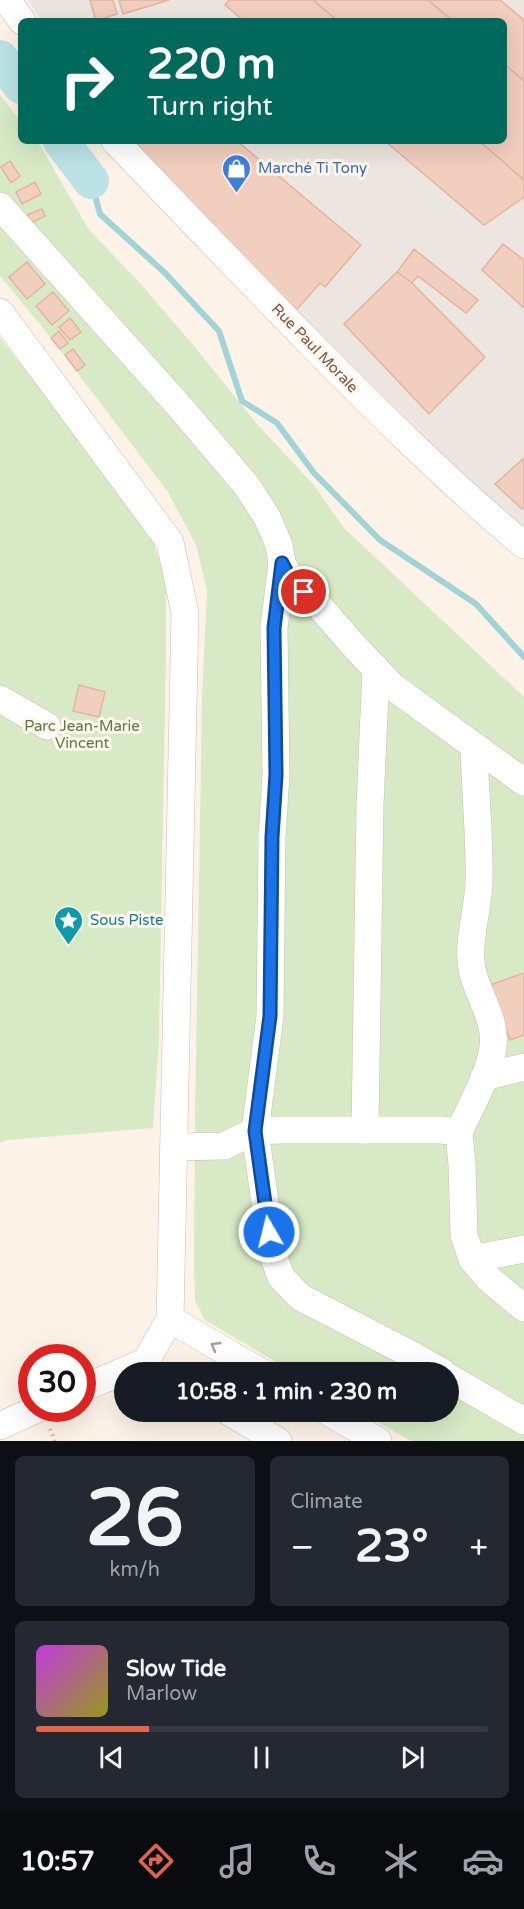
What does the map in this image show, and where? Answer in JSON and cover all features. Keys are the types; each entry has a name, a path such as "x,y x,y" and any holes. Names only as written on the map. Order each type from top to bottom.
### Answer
{"street":[{"path":"7,0 20,18"},
{"name":"Rue Paul Morale","path":"118,144 403,437 476,505 524,545"},
{"path":"0,206 165,389 247,486 267,517 279,545 282,563 274,628 276,775 272,837 270,1016 255,1131 272,1252 282,1277 300,1297 424,1362"},
{"path":"0,312 170,542 185,613 170,1319 157,1362"},
{"path":"282,563 293,584 315,601 393,687 524,782"},
{"path":"365,1130 370,806 376,669"},
{"path":"0,699 47,726"},
{"path":"474,746 479,880 471,944 472,969 491,1022 494,1047 484,1077 459,1132 464,1235 472,1260 489,1279 524,1308"},
{"path":"484,1077 524,1067"},
{"path":"174,1147 224,1146 255,1131 441,1130 459,1132"},
{"path":"472,1260 524,1249"},
{"path":"170,1319 244,1362"},
{"path":"96,1385 114,1379"},
{"path":"459,1383 524,1421"},
{"path":"0,1426 18,1418"},
{"path":"246,1422 278,1441"},
{"path":"345,1422 378,1441"}],"shaded area":[{"path":"28,0 524,0 524,527 449,467 366,387 135,144 507,144 507,18 39,18"}],"green space":[{"path":"0,95 18,118 18,144 38,144 89,230 139,282 256,423 313,484 344,528 524,697 524,1441 411,1441 378,1422 459,1422 459,1362 276,1362 205,1320 195,1301 195,1118 202,699 207,590 196,545 168,492 44,329 0,276"},
{"name":"Parc Jean-Marie Vincent","path":"0,338 119,487 151,535 164,574 166,650 159,1038 153,1128 7,1140 0,1143"}],"building":[{"path":"90,0 113,0 117,14 95,18"},
{"path":"119,0 169,0 123,14"},
{"path":"229,0 313,0 334,18 240,18 225,5"},
{"path":"313,0 428,0 449,18 334,18"},
{"path":"428,0 500,0 524,20 524,81 507,67 507,18 449,18"},
{"path":"507,67 524,81 524,180 482,144 507,144"},
{"name":"Marché Ti Tony","path":"126,144 241,144 361,245 325,287 320,283 293,314"},
{"path":"389,144 482,144 524,180 524,197 484,225"},
{"path":"10,161 20,176 11,183 1,167"},
{"path":"35,182 41,194 22,204 16,192"},
{"path":"42,209 45,216 31,223 27,215"},
{"path":"503,244 524,260 524,308 482,270"},
{"path":"414,249 478,300 466,313 418,276 412,283 397,272"},
{"path":"27,262 45,284 27,299 9,277"},
{"path":"397,272 412,283 485,357 429,414 344,324"},
{"path":"53,292 69,311 52,325 36,306"},
{"path":"70,318 81,332 70,340 59,327"},
{"path":"59,331 68,343 60,349 51,338"},
{"path":"73,349 85,365 77,371 65,355"},
{"path":"524,458 524,506 522,509 495,484"},
{"path":"79,685 105,692 99,717 73,711"},
{"path":"524,973 524,1035 510,1040 490,985"}],"waterway":[{"path":"0,58 18,82"},
{"path":"63,144 91,181"},
{"path":"91,181 100,214 165,273 219,331 242,401 277,423 314,473 380,540 476,604 524,657"}],"place":[{"name":"Marché Ti Tony","path":"237,194"},
{"name":"Sous Piste","path":"69,946"}],"route":[{"path":"269,1232 255,1131 270,1016 272,837 276,775 274,628 282,563 293,584 304,592"}]}
